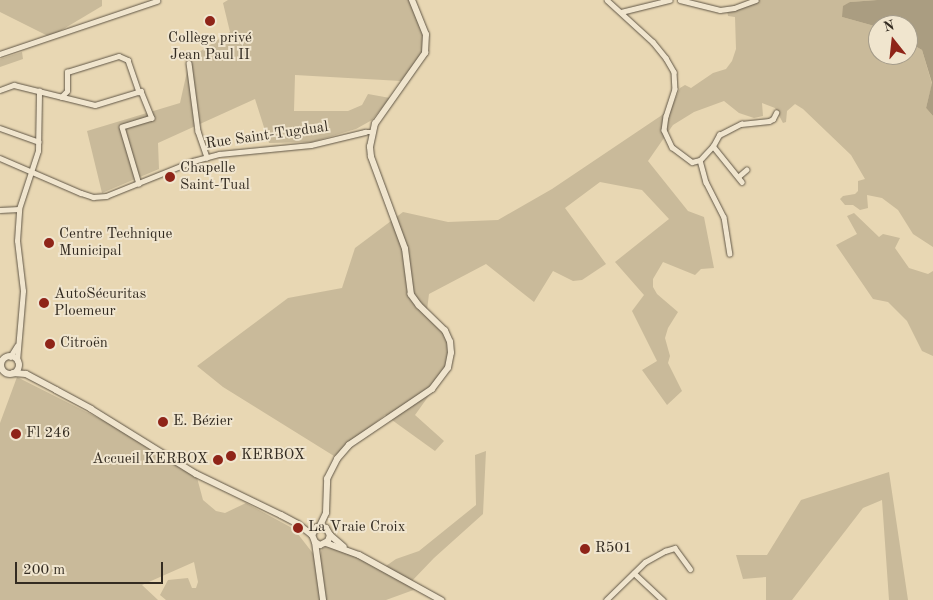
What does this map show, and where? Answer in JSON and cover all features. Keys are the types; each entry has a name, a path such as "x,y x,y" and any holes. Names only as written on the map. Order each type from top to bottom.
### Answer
{"main road":[{"path":"26,374 18,363 3,361 5,372 26,374 91,409 196,474 298,524 312,535 315,542 323,600"},
{"path":"13,373 18,363"},
{"path":"298,524 318,527 329,532 346,549"},
{"path":"312,535 318,527"},
{"path":"318,559 329,532"},
{"path":"315,542 346,549 441,600"}],"street":[{"path":"318,527 326,513 327,479 334,465 349,445 432,389 446,372 452,353 445,331 418,306 411,295 405,249 371,157 372,132 378,118 425,53 426,34 412,0"},
{"path":"607,0 666,58 674,72 675,89 666,116 664,130 672,147 692,162 700,160 713,146 719,135 727,130 741,124 769,121 773,119 776,113"},
{"path":"621,12 670,0"},
{"path":"680,0 720,10 734,8 756,0"},
{"path":"0,54 157,1"},
{"path":"61,97 67,91 67,72 119,56 128,60 139,92 141,91 152,118 122,127 139,184"},
{"path":"189,63 198,131 207,157"},
{"path":"0,90 14,85 96,105 139,92"},
{"path":"18,363 22,291 17,241 19,209 38,151 39,91"},
{"path":"0,128 38,142"},
{"name":"Rue Saint-Tugdual","path":"0,158 93,197 106,196 207,157 250,150 311,145 372,132"},
{"path":"713,146 742,182"},
{"path":"700,160 706,182 724,217 730,254"},
{"path":"738,177 746,170"},
{"path":"0,210 19,209"},
{"path":"3,361 18,345"},
{"path":"329,532 329,491 334,465"},
{"path":"606,600 652,557 675,548 690,568"},
{"path":"634,573 664,600"}],"shaded area":[{"path":"0,0 102,0 102,6 50,37 0,12"},
{"path":"228,0 409,0 423,35 423,52 401,81 295,75 294,111 348,111 362,105 368,94 390,98 372,120 356,129 312,142 269,143 255,99 158,143 159,169 102,193 87,131 180,103 190,58 230,32 223,3"},
{"path":"756,0 877,0 850,2 842,17 868,24 868,65 918,65 918,48 922,50 932,84 926,108 933,116 933,247 913,234 898,210 882,198 867,195 868,208 860,210 853,205 845,205 840,199 843,196 855,194 858,191 858,181 865,179 851,155 803,109 795,104 787,111 786,122 783,123 775,108 762,103 763,116 754,118 739,113 724,101 694,112 673,125 648,161 688,211 704,217 714,268 701,269 695,275 663,262 653,279 653,287 657,294 678,312 668,328 665,338 670,356 668,363 682,391 667,405 642,370 657,361 632,311 644,295 615,262 669,219 642,190 600,182 565,208 606,264 582,280 573,281 553,271 534,302 486,264 429,294 427,310 449,333 454,348 451,365 415,415 444,441 435,451 385,415 334,456 223,387 197,366 288,298 342,288 355,248 403,212 448,222 498,220 552,189 671,109 680,88 685,85 691,88 713,73 726,69 732,61 736,49 735,17 728,16 727,10"},
{"path":"933,0 933,116 926,108 932,83 922,50 918,48 918,15 868,15 868,24 842,17 843,6 850,2"},
{"path":"22,52 23,59 0,67 0,59"},
{"path":"854,213 879,237 883,234 900,238 895,248 909,268 928,274 933,271 933,356 922,351 907,321 888,302 873,299 836,245 857,234 847,216"},
{"path":"17,377 126,432 196,474 203,500 216,511 225,513 246,503 294,529 315,556 320,556 322,548 329,546 383,568 396,559 419,551 476,505 475,455 486,451 483,514 434,558 410,583 419,588 386,600 166,600 160,595 168,580 188,578 192,588 196,588 198,582 194,562 142,585 158,600 0,600 0,423"},
{"path":"889,472 908,600 889,600 882,500 863,508 792,600 766,600 766,577 743,579 736,555 767,555 801,500"}],"place":[{"name":"Collège privé Jean Paul II","path":"210,21"},
{"name":"Chapelle Saint-Tual","path":"170,177"},
{"name":"Centre Technique Municipal","path":"49,243"},
{"name":"AutoSécuritas Ploemeur","path":"44,303"},
{"name":"Citroën","path":"50,344"},
{"name":"E. Bézier","path":"163,422"},
{"name":"Fl 246","path":"16,434"},
{"name":"KERBOX","path":"231,456"},
{"name":"Accueil KERBOX","path":"218,460"},
{"name":"La Vraie Croix","path":"298,528"},
{"name":"R501","path":"585,549"}]}
